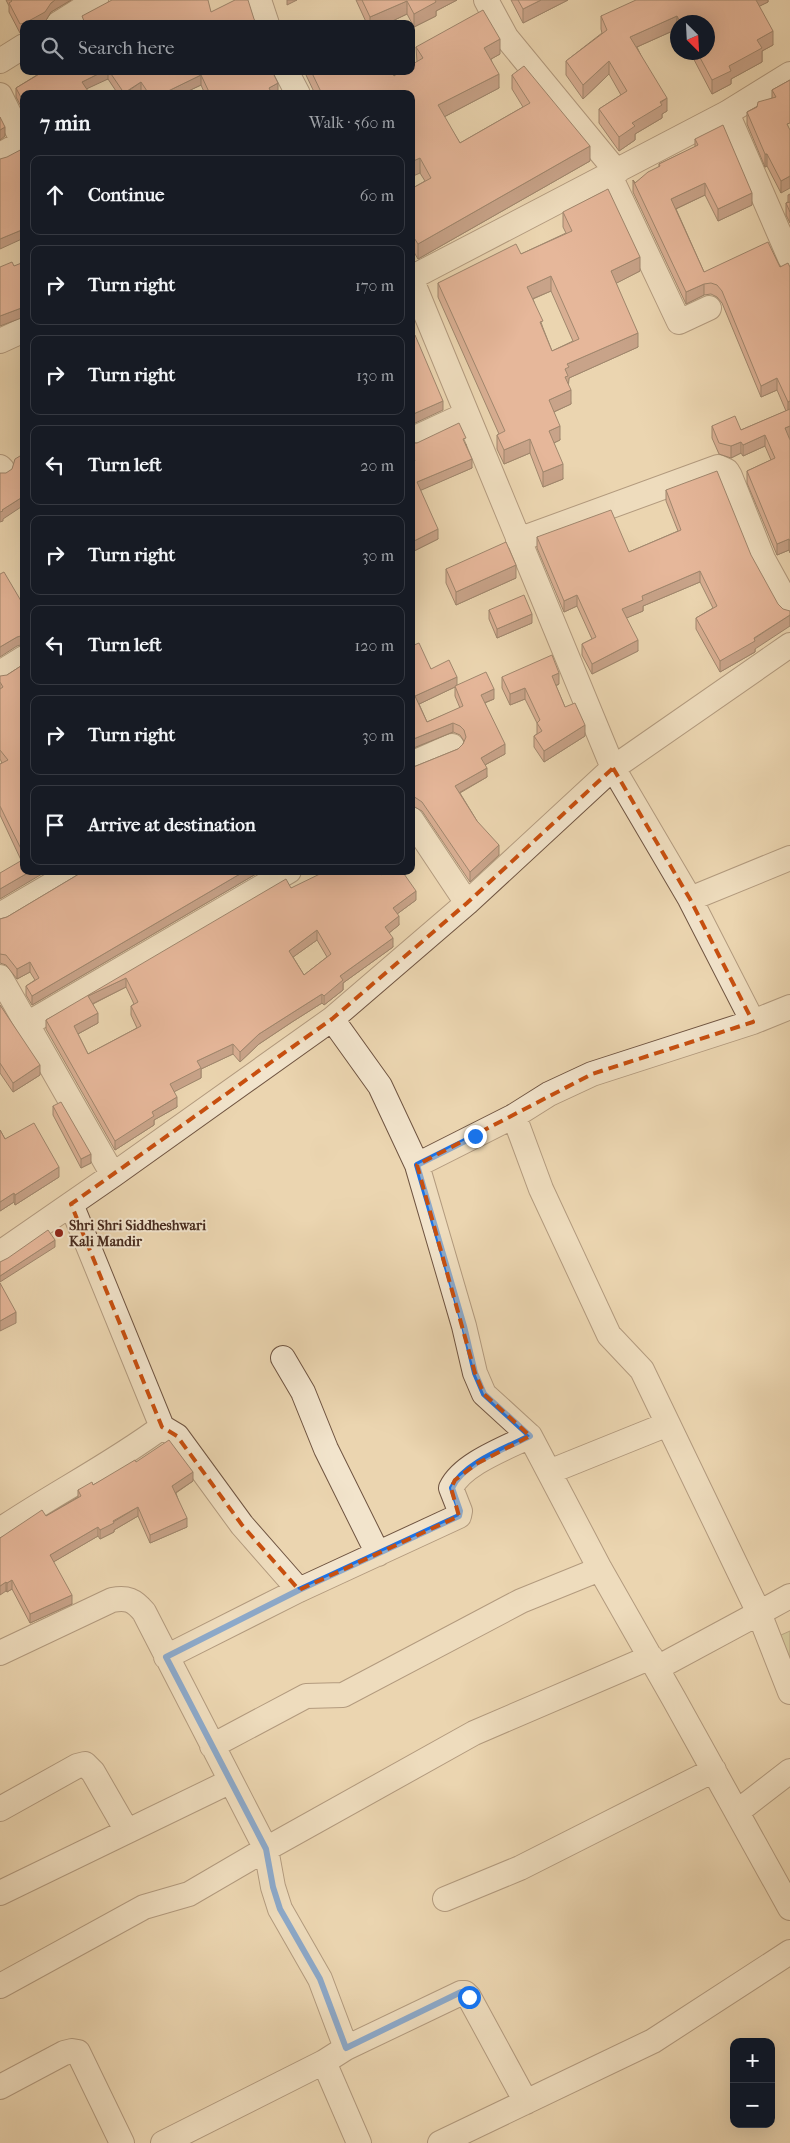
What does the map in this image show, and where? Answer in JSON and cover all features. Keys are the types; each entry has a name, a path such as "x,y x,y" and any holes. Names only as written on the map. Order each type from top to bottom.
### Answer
{"street":[{"path":"64,20 96,0"},
{"path":"259,0 266,20"},
{"path":"486,0 506,37 614,174 679,322 709,308"},
{"path":"0,61 20,48"},
{"path":"415,276 614,174 727,113 790,74"},
{"path":"288,75 296,90"},
{"path":"0,95 20,136"},
{"path":"727,113 790,258"},
{"path":"0,155 20,144"},
{"path":"415,288 613,768 690,899 753,1022"},
{"path":"0,341 20,332"},
{"path":"415,438 467,414"},
{"path":"518,540 718,466 727,471 730,476 763,559 790,608"},
{"path":"2,1246 71,1204 332,1019 467,903 613,768 790,645"},
{"path":"0,673 20,660"},
{"path":"415,762 452,746"},
{"path":"415,825 467,903"},
{"path":"690,899 790,858"},
{"path":"0,915 68,875"},
{"path":"27,1024 281,875"},
{"path":"0,977 113,1175"},
{"path":"417,1165 514,1116 549,1094 592,1074 753,1022 790,1007"},
{"path":"332,1019 380,1086 417,1165 464,1326 475,1373 484,1394 530,1436 600,1569 654,1662 790,1908"},
{"path":"514,1116 541,1189 609,1335 642,1370 759,1613 790,1692"},
{"path":"71,1204 162,1427 177,1436 242,1525 299,1590"},
{"path":"283,1358 303,1392 326,1449 378,1554"},
{"path":"549,1472 668,1424"},
{"path":"0,1530 51,1496 142,1442 162,1427"},
{"path":"166,1657 299,1590 459,1516 460,1511 452,1488 455,1480 463,1472 476,1464 530,1436"},
{"path":"212,1746 306,1696 343,1695 521,1601 600,1569"},
{"path":"0,1986 144,1906 189,1894 474,1733 654,1662 759,1613 790,1596"},
{"path":"0,1653 112,1600 122,1598 132,1600 144,1612 266,1849 273,1887 280,1909 320,1979 346,2048"},
{"path":"0,1809 77,1766 85,1764 93,1772 127,1831"},
{"path":"445,1899 520,1868 714,1770"},
{"path":"737,1812 790,1772"},
{"path":"0,1893 231,1782"},
{"path":"440,2143 464,2138 526,2102 653,2041 790,1952"},
{"path":"163,2143 324,2062 346,2048 461,1992 469,1997 526,2102"},
{"path":"0,2088 64,2053 78,2052 122,2143"},
{"path":"324,2062 359,2143"}],"highlighted area":[{"path":"613,768 690,899 753,1022 592,1074 417,1165 475,1373 484,1394 530,1436 476,1464 455,1480 451,1488 459,1516 299,1590 242,1525 177,1436 162,1427 71,1204 332,1019 467,903"}],"shaded area":[{"path":"790,1631 790,1671 772,1639"}],"building":[{"path":"55,0 45,12 30,20 20,20 20,24 9,3 12,1"},
{"path":"112,0 208,0 211,12 235,0 248,0 255,20 84,20 82,16"},
{"path":"362,0 435,0 436,2 414,14 407,1 370,17"},
{"path":"518,0 541,0 523,9"},
{"path":"636,0 756,0 773,31 757,40 762,48 729,66 731,71 712,80 701,60 715,60 715,15 670,15 670,19 630,37 667,98 660,102 662,105 632,123 635,126 619,137 599,109 627,91 609,61 583,85 566,61 607,30 601,16"},
{"path":"483,10 500,39 484,48 499,74 438,105 460,143 530,103 512,75 524,66 590,146 418,244 415,239 415,187 431,178 420,158 415,160 415,90 320,90 313,75 415,75 415,63 423,58 416,47"},
{"path":"38,75 96,75 82,82 87,90 20,90 20,96 16,88"},
{"path":"112,75 201,75 170,90 146,90 141,82 129,90 122,90"},
{"path":"201,75 274,75 278,83 269,88 270,90 208,90"},
{"path":"790,80 790,123 787,124 790,130 790,176 781,181 767,154 765,154 747,112 757,107 758,102 776,97 772,90"},
{"path":"0,117 5,127 0,130"},
{"path":"723,125 752,193 718,209 705,183 671,199 704,272 768,242 780,267 788,263 790,267 790,401 788,402 777,378 761,386 722,291 717,285 711,283 704,284 686,292 633,180 635,183 648,172 660,166 659,164 698,145 695,139"},
{"path":"20,150 20,231 0,239 0,159"},
{"path":"608,189 640,257 611,271 638,333 567,364 569,367 565,369 568,376 565,377 571,390 549,400 560,426 549,431 563,464 543,472 530,439 504,450 497,435 505,431 438,283 516,244 521,254 572,231 563,212","holes":["551,276 579,339 552,351 540,322 543,321 527,287"]},
{"path":"790,202 790,212 786,203"},
{"path":"12,262 14,266 20,264 20,308 0,316 0,267"},
{"path":"415,335 443,401 415,413"},
{"path":"790,409 790,426 785,428 790,440 790,541 789,539 777,544 747,471 775,458 765,435 743,445 741,442 731,446 719,443 712,426 735,416 741,430"},
{"path":"459,423 466,438 463,439 472,459 417,482 438,529 415,540 415,443"},
{"path":"20,456 20,499 0,512 0,473 6,473 12,469 15,459"},
{"path":"717,471 751,555 778,604 783,609 790,611 790,615 754,638 755,641 720,661 696,618 717,606 700,571 642,596 643,600 622,609 638,640 592,664 582,644 596,637 577,595 564,601 537,537 611,510 629,552 681,530 666,490"},
{"path":"506,542 516,565 456,592 446,569"},
{"path":"4,572 20,599 20,636 0,647 0,574"},
{"path":"524,595 532,614 497,629 489,610"},
{"path":"419,643 431,669 449,660 457,677 415,696 415,645"},
{"path":"552,655 559,673 552,676 565,707 575,703 585,725 544,751 534,736 542,731 537,723 540,720 525,688 510,694 502,677"},
{"path":"20,667 20,847 0,806 0,764 8,760 0,750 0,689 3,687 0,682 0,676 7,675"},
{"path":"486,672 494,689 481,695 505,744 481,758 487,768 455,786 477,821 499,845 470,872 422,802 415,797 415,766 458,749 463,744 466,737 464,730 453,723 415,738 415,696 427,722 463,706 455,686"},
{"path":"20,861 20,875 24,875 0,889 0,873"},
{"path":"77,875 238,875 32,996 26,986 39,978 30,962 17,969 6,955 0,954 0,919 7,917"},
{"path":"318,875 405,875 416,891 393,908 399,916 385,927 393,938 340,976 343,980 324,996 322,994 259,1034 240,1052 233,1044 197,1061 201,1068 170,1084 177,1097 152,1112 154,1116 115,1141 46,1020 286,879 291,888","holes":["317,930 331,954 304,975 289,951","126,978 138,1002 131,1006 141,1026 88,1054 74,1026 98,1013 88,996"]},
{"path":"0,1005 40,1065 13,1083 0,1063"},
{"path":"61,1102 91,1154 81,1159 53,1106"},
{"path":"34,1123 59,1167 15,1195 14,1193 0,1202 0,1130 5,1139"},
{"path":"48,1230 55,1240 0,1276 0,1262"},
{"path":"0,1283 16,1312 0,1321"},
{"path":"169,1440 193,1472 172,1486 187,1518 150,1535 138,1507 113,1521 114,1523 100,1530 98,1527 50,1555 72,1595 30,1614 12,1580 0,1586 0,1538 42,1510 46,1516 81,1496 78,1490 92,1482 93,1485 135,1460 136,1462"}],"place":[{"name":"Shri Shri Siddheshwari Kali Mandir","path":"59,1233"}],"route":[{"path":"469,1997 461,1992 346,2048 320,1979 280,1909 273,1887 266,1849 166,1657 299,1590 459,1516 460,1511 452,1488 455,1480 463,1472 476,1464 530,1436 484,1394 475,1373 464,1326 417,1165 475,1136"}]}
